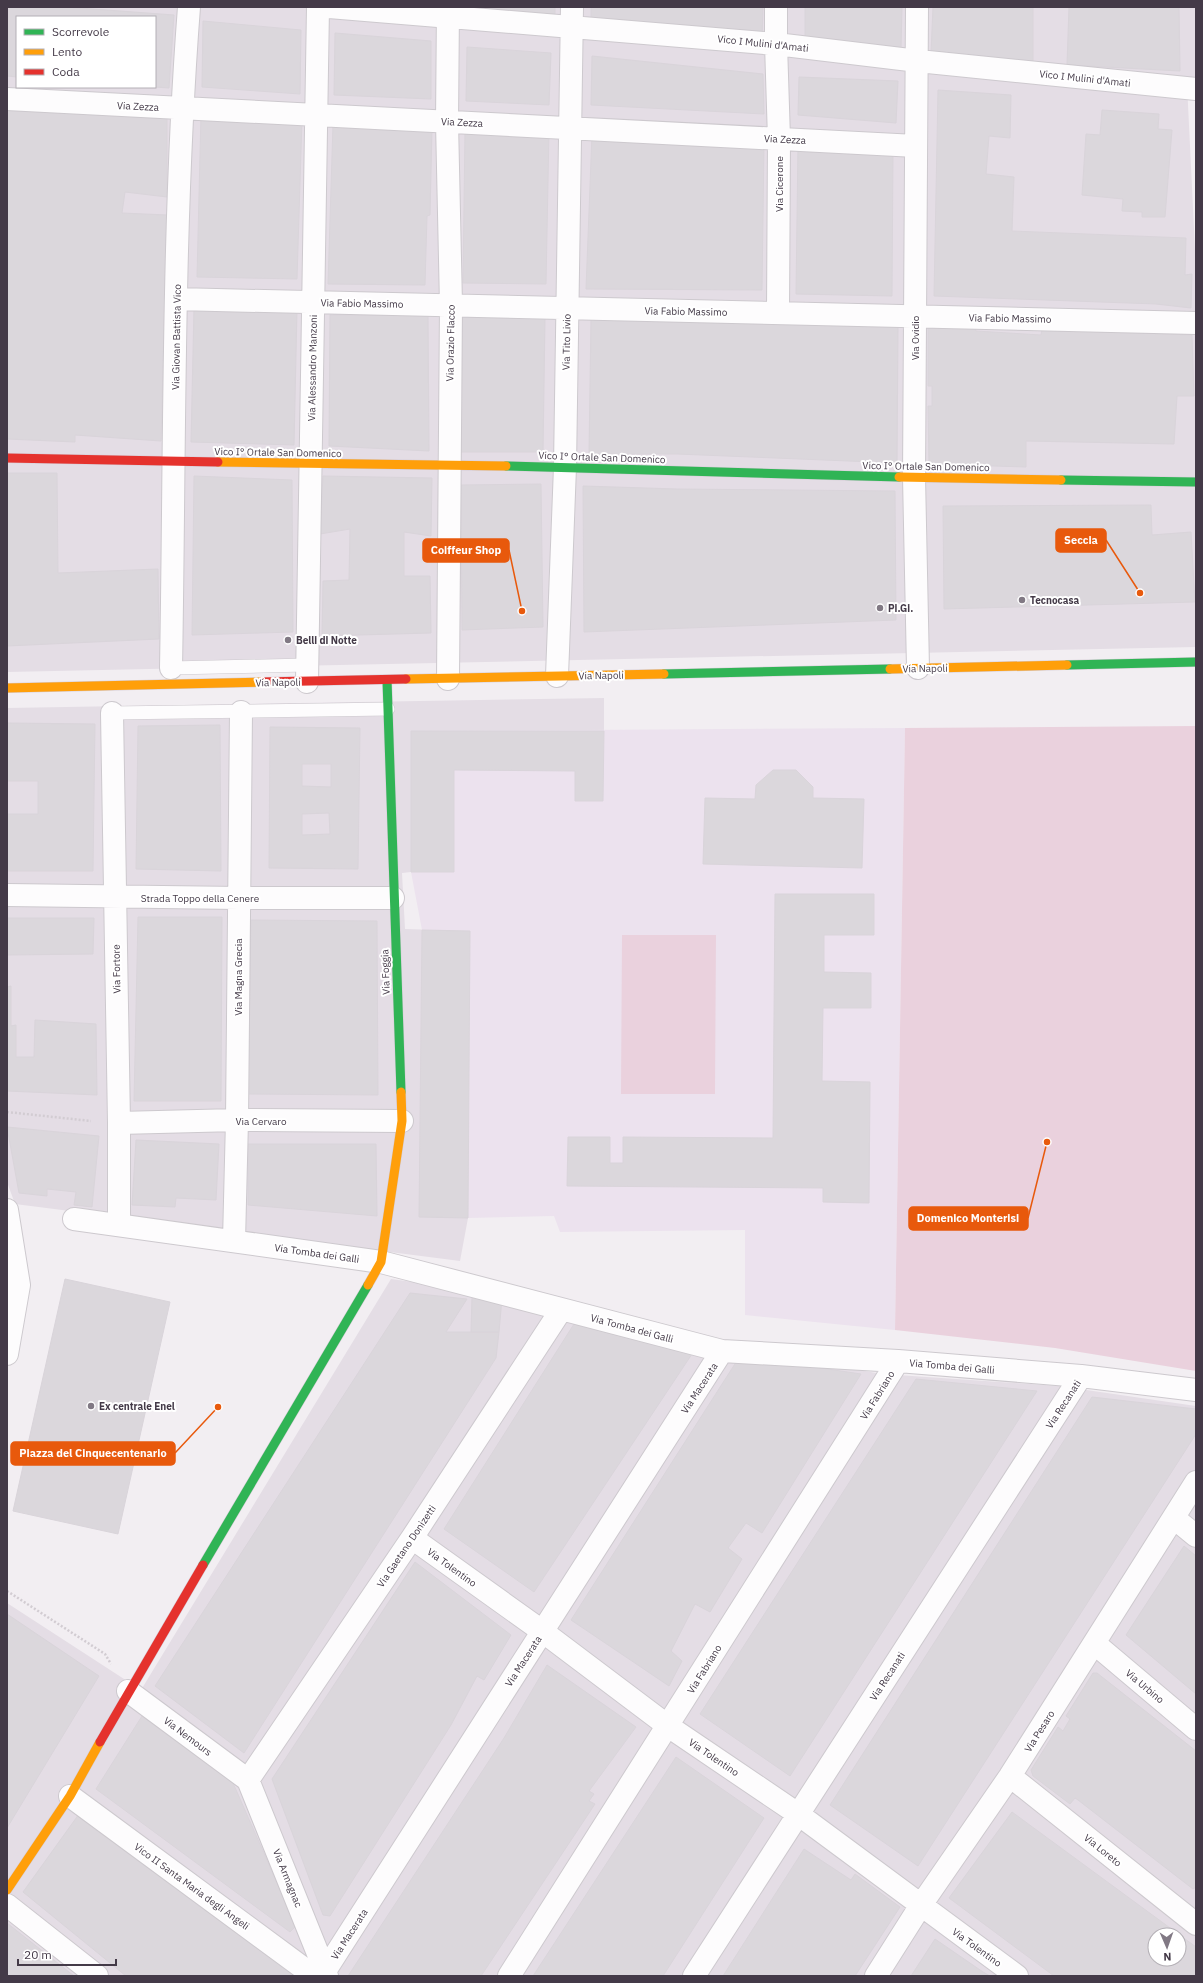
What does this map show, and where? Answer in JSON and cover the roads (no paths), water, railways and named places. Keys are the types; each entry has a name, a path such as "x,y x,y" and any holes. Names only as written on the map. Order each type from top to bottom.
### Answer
{"street":[{"name":"Via Giovan Battista Vico","path":"171,668 176,299 181,108 189,7"},
{"name":"Via Alessandro Manzoni","path":"307,673 314,302 315,115 318,7"},
{"name":"Vico I Mulini d'Amati","path":"329,7 572,17 776,44 1196,89"},
{"name":"Via Cicerone","path":"776,7 779,138 778,313"},
{"name":"Via Ovidio","path":"918,7 914,477 918,668"},
{"name":"Via Orazio Flacco","path":"448,12 447,122 451,305 448,679"},
{"name":"Via Tito Livio","path":"557,676 564,467 572,17"},
{"name":"Via Zezza","path":"7,99 916,146"},
{"name":"Via Fabio Massimo","path":"176,299 1196,322"},
{"name":"Vico I° Ortale San Domenico","path":"7,458 174,460 310,464 449,464 914,477 1196,482"},
{"name":"Via Napoli","path":"7,688 307,673 387,680 1196,662"},
{"name":"Via Foggia","path":"381,1262 402,1121 393,898 387,680"},
{"name":"Via Magna Grecia","path":"234,1241 238,1120 240,712"},
{"name":"Via Fortore","path":"112,713 119,1123 119,1225"},
{"name":"Strada Toppo della Cenere","path":"7,895 393,898"},
{"name":"Via Cervaro","path":"119,1123 238,1120 402,1121"},
{"path":"7,1210 19,1285 7,1354"},
{"name":"Via Tomba dei Galli","path":"74,1219 381,1262 722,1351 898,1361 1080,1376 1196,1390"},
{"path":"7,1890 70,1796 128,1691 381,1262"},
{"name":"Via Gaetano Donizetti","path":"248,1780 412,1538 561,1310"},
{"name":"Via Macerata","path":"322,1974 722,1351"},
{"name":"Via Fabriano","path":"509,1976 898,1361"},
{"name":"Via Recanati","path":"694,1976 1080,1376"},
{"name":"Via Pesaro","path":"876,1976 921,1905 1010,1776 1196,1482"},
{"path":"1174,1518 1196,1536"},
{"name":"Via Tolentino","path":"412,1538 542,1631 668,1726 798,1814 1017,1976"},
{"name":"Via Urbino","path":"1094,1643 1196,1729"},
{"name":"Via Nemours","path":"128,1691 248,1780"},
{"name":"Via Loreto","path":"1010,1776 1196,1924"},
{"name":"Via Armagnac","path":"248,1780 322,1974"},
{"name":"Vico II Santa Maria degli Angeli","path":"70,1796 322,1974"},
{"path":"7,1905 97,1976"}],"lane":[{"name":"Via Napoli","path":"171,668 307,673"},
{"path":"112,713 388,709"}],"place":[{"name":"Seccia","path":"1140,593"},
{"name":"Tecnocasa","path":"1022,600"},
{"name":"Pi.Gi.","path":"880,608"},
{"name":"Coiffeur Shop","path":"522,611"},
{"name":"Belli di Notte","path":"288,640"},
{"name":"Domenico Monterisi","path":"1047,1142"},
{"name":"Ex centrale Enel","path":"91,1406"},
{"name":"Piazza del Cinquecentenario","path":"218,1407"}]}
